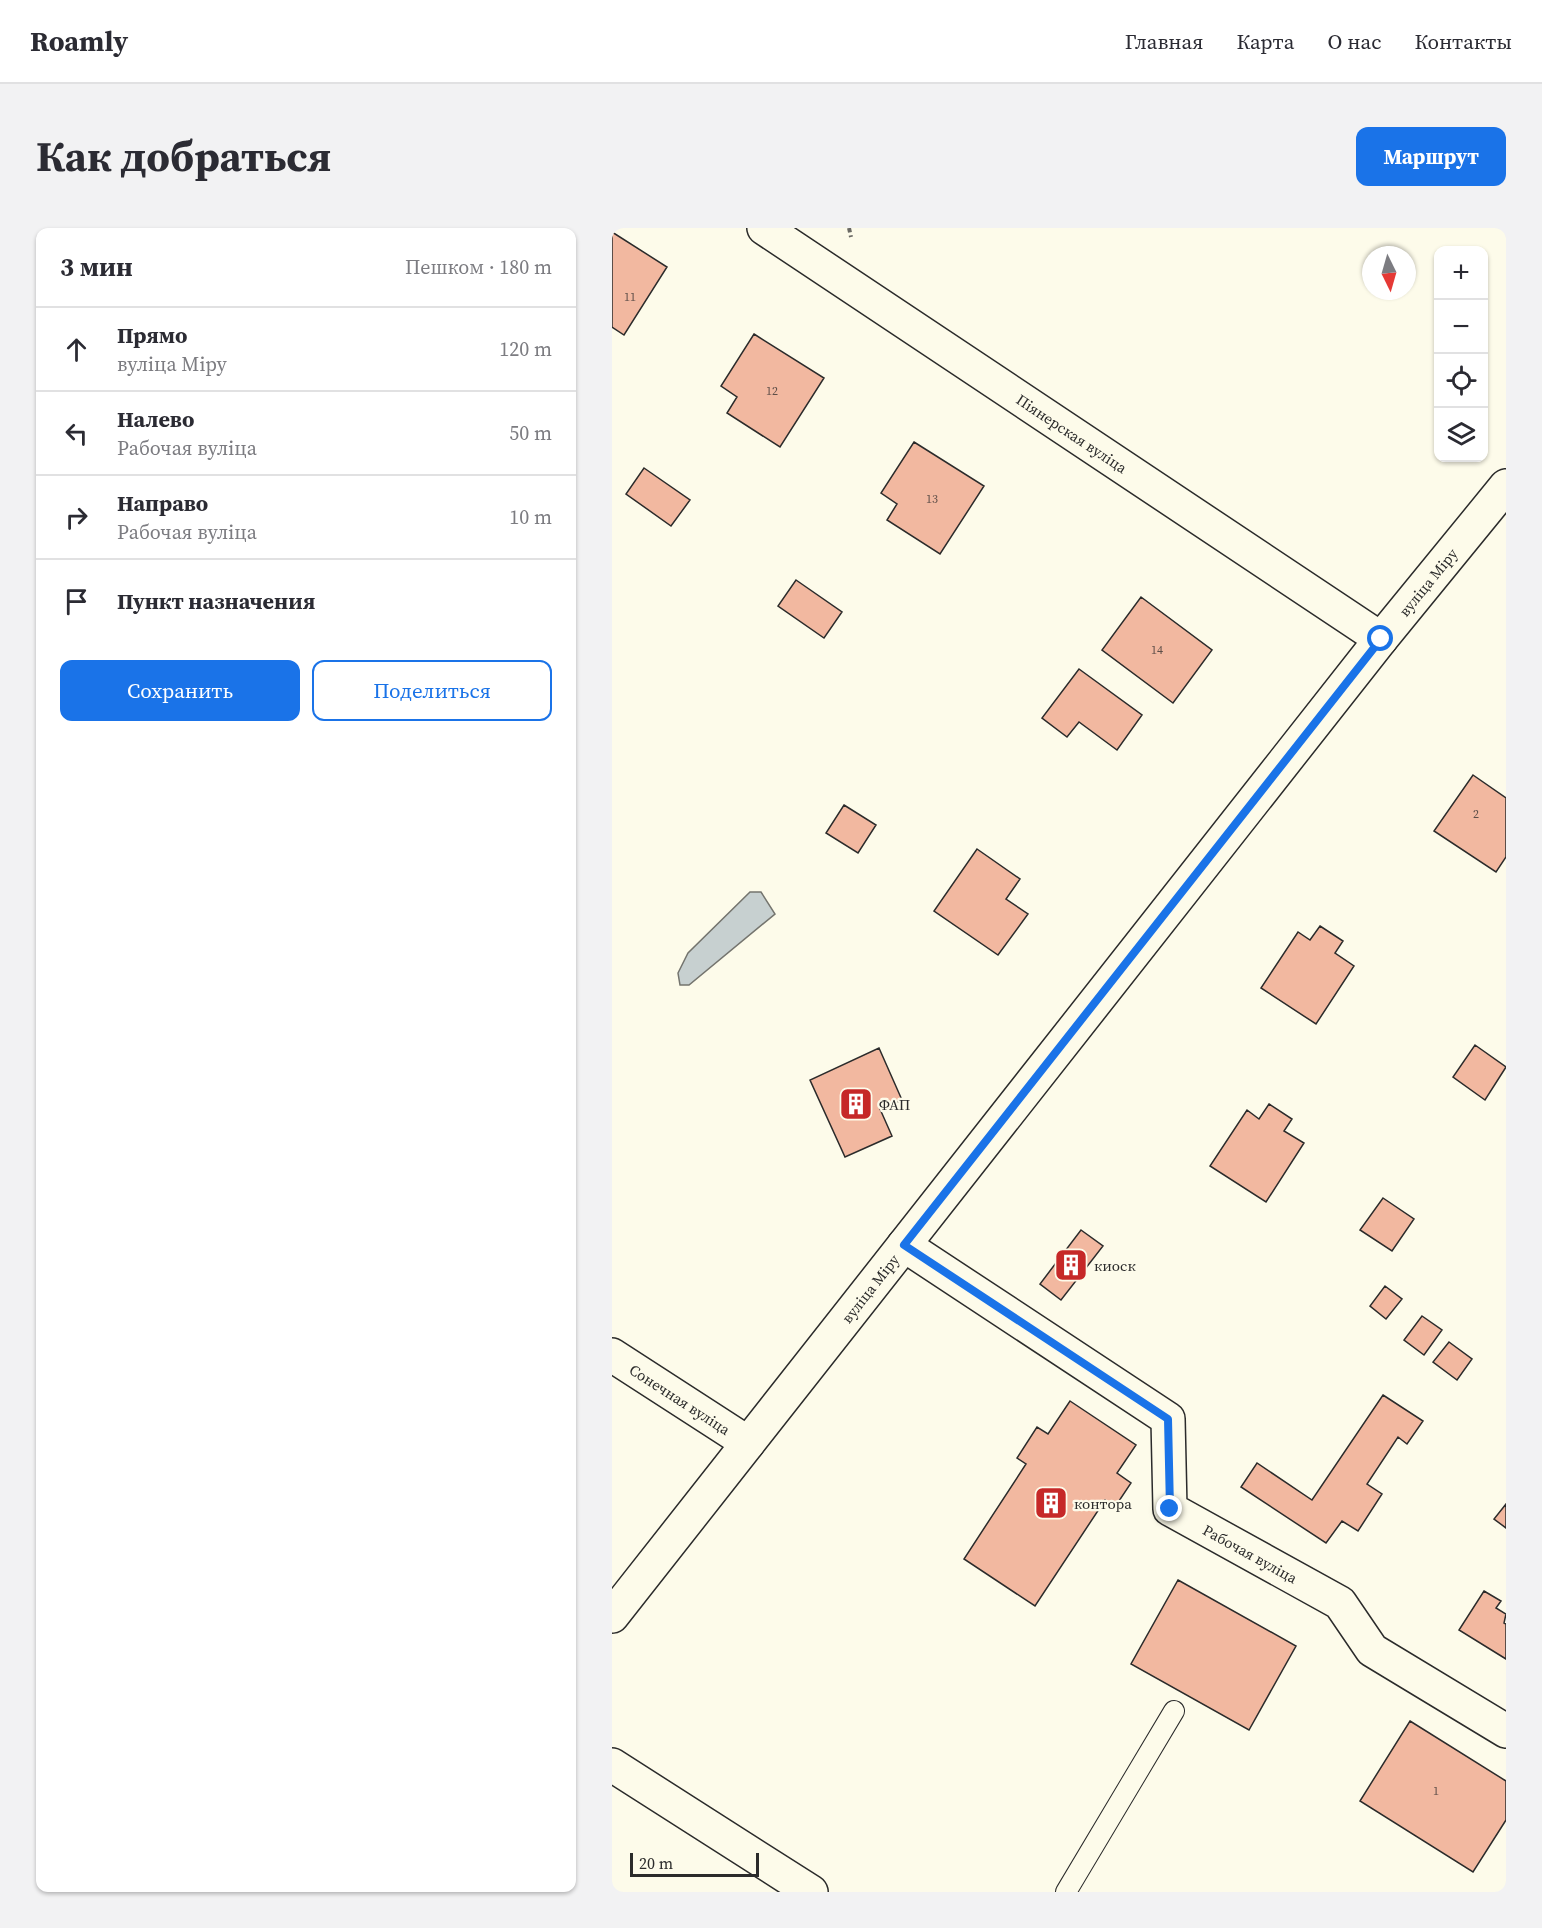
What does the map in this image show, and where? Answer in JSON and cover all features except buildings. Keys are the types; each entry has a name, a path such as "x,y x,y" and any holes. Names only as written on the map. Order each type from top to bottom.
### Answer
{"street":[{"name":"Піянерская вуліца","path":"764,228 1381,639"},
{"name":"вуліца Міру","path":"612,1616 1381,639 1506,486"},
{"name":"Рабочая вуліца","path":"904,1245 1168,1419 1170,1509 1340,1603 1372,1650 1506,1731"},
{"name":"Сонечная вуліца","path":"612,1355 748,1443"},
{"path":"612,1765 811,1892"}],"lane":[{"path":"1066,1892 1174,1711"}],"shaded area":[{"path":"750,892 761,892 775,914 689,985 680,985 678,973 688,953"}],"place":[{"name":"ФАП","path":"856,1104"},
{"name":"киоск","path":"1071,1265"},
{"name":"контора","path":"1051,1503"}],"route":[{"path":"1170,1509 1168,1419 904,1245 1381,639"}]}
